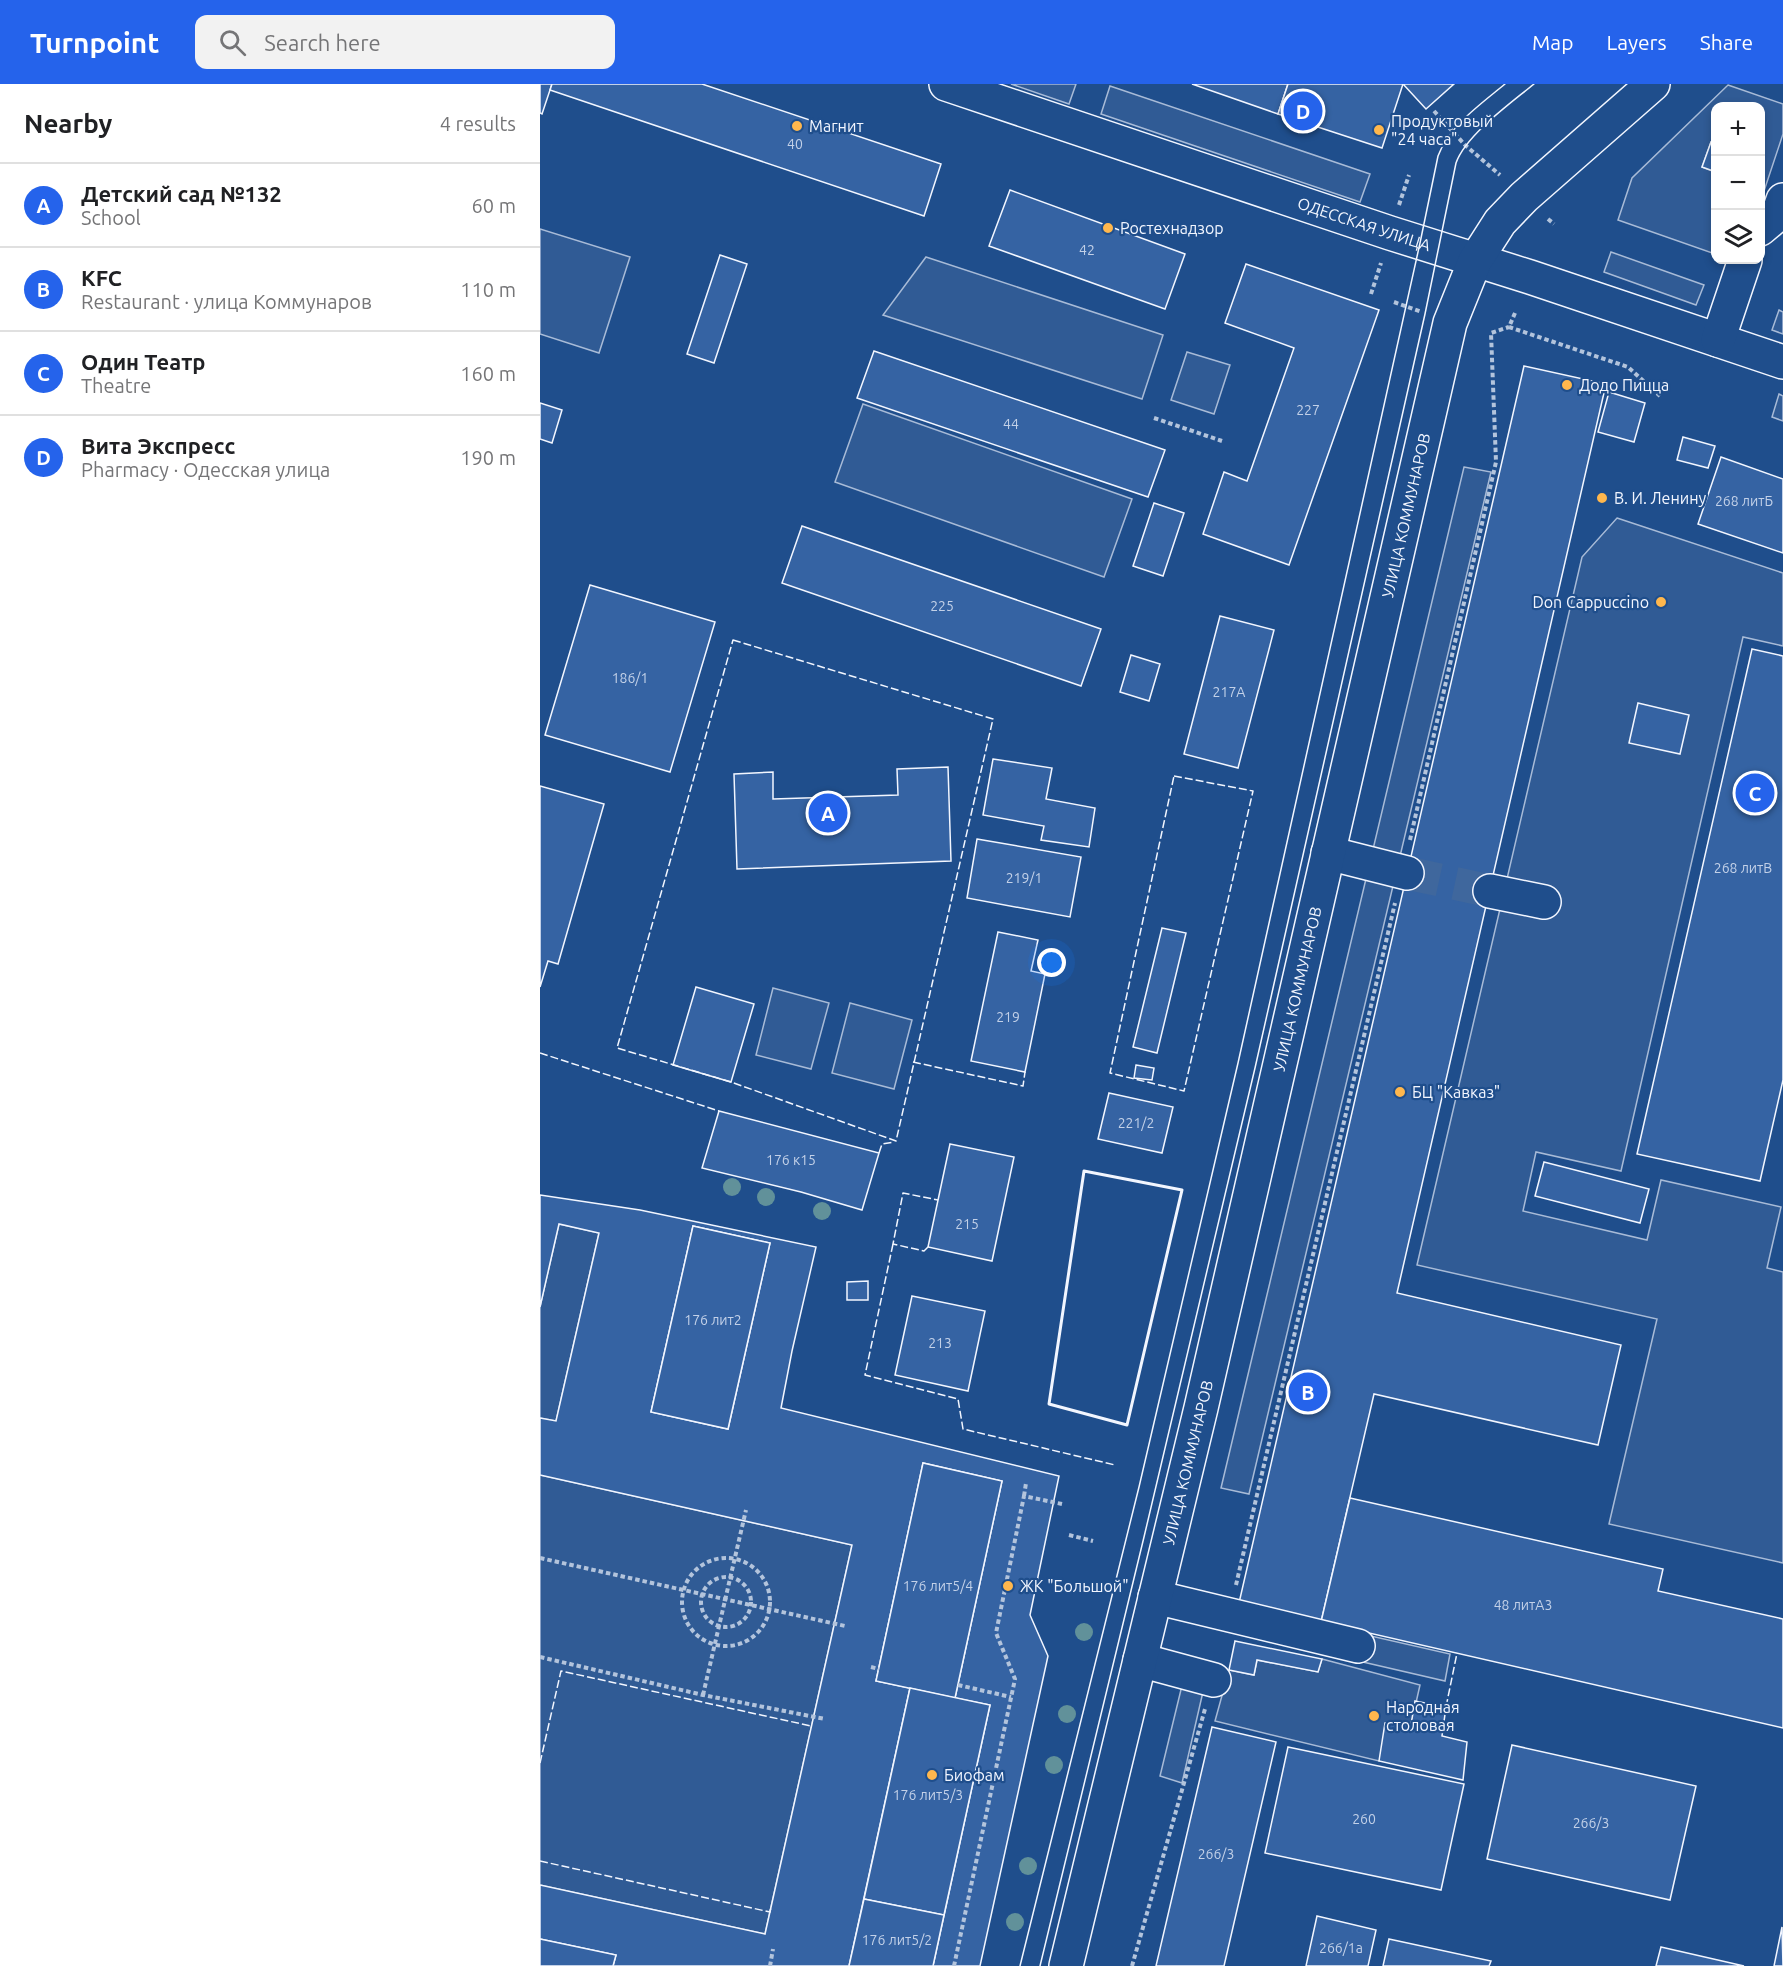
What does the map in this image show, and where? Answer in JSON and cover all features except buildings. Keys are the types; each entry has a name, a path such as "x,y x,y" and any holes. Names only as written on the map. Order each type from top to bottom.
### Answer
{"main road":[{"name":"ОДЕССКАЯ УЛИЦА","path":"946,84 1783,362"},
{"name":"УЛИЦА КОММУНАРОВ","path":"1066,1966 1204,1397 1450,323 1474,261 1500,222 1524,196 1653,84"},
{"path":"1765,225 1778,214 1783,200"},
{"path":"1718,340 1744,264"},
{"path":"1328,853 1405,872"},
{"path":"1490,891 1544,902"},
{"path":"1155,1597 1358,1646"},
{"path":"1140,1660 1214,1680"}],"path":[{"path":"1434,111 1465,145 1554,224"},
{"path":"1509,327 1515,313"},
{"path":"1228,1616 1405,872 1496,462 1491,333 1509,327 1628,367 1660,396"},
{"path":"1154,418 1222,441"},
{"path":"954,1966 1015,1678 996,1633 1026,1483"},
{"path":"1024,1496 1062,1504"},
{"path":"702,1695 746,1510"},
{"path":"1069,1535 1093,1541"},
{"path":"540,1558 845,1626"},
{"path":"719,1559 735,1559 748,1564 760,1575 768,1588 769,1610 764,1624 752,1638 734,1646 715,1645 700,1638 688,1625 682,1609 683,1591 691,1575 704,1564 719,1559"},
{"path":"731,1577 743,1583 748,1590 751,1606 746,1618 727,1628 708,1620 702,1612 700,1602 708,1584 716,1578 731,1577"},
{"path":"540,1658 702,1695 825,1719"},
{"path":"871,1667 879,1669"},
{"path":"1132,1966 1214,1680"},
{"path":"958,1685 1011,1696"},
{"path":"770,1966 773,1949"}],"shaded area":[{"path":"1011,84 1076,84 1069,104"},
{"path":"1728,85 1783,104 1783,134 1765,188 1765,102 1711,102 1711,142 1702,167 1711,170 1711,253 1618,220 1632,178"},
{"path":"1110,86 1370,174 1360,202 1101,114"},
{"path":"540,229 630,257 599,353 540,334"},
{"path":"1611,252 1704,285 1696,305 1604,272"},
{"path":"926,257 1163,335 1142,399 883,315"},
{"path":"1779,310 1783,312 1783,334 1772,330"},
{"path":"1187,352 1230,365 1214,414 1171,400"},
{"path":"1779,394 1783,396 1783,421 1772,417"},
{"path":"863,404 1132,499 1104,577 835,482"},
{"path":"1464,467 1491,472 1249,1494 1221,1488"},
{"path":"1617,518 1783,573 1783,646 1743,637 1621,1171 1536,1152 1523,1211 1647,1240 1661,1180 1781,1207 1767,1268 1783,1272 1783,1563 1609,1524 1657,1319 1417,1265 1582,557"},
{"path":"773,988 829,1003 811,1069 756,1055"},
{"path":"850,1003 912,1020 894,1089 832,1073"},
{"path":"559,1224 599,1233 556,1421 540,1418 540,1307"},
{"path":"540,1475 852,1545 765,1934 540,1885"},
{"path":"1248,1608 1450,1654 1445,1681 1242,1634"},
{"path":"1322,1659 1420,1685 1411,1725 1379,1761 1215,1721 1229,1670 1254,1675 1257,1660 1318,1672"},
{"path":"1187,1665 1208,1670 1182,1783 1160,1776"}],"tunnel":[{"path":"1407,873 1490,891"}],"tram line":[{"path":"1020,1966 1139,1487 1238,1063 1438,156 1458,125 1505,84"},
{"path":"1040,1966 1255,1068 1425,314 1456,163 1461,152 1479,131 1534,84"}],"fence":[{"path":"733,640 993,719 896,1141 731,1082 617,1048 733,640"},
{"path":"1174,776 1253,791 1184,1091 1110,1073 1174,776"},
{"path":"540,1053 719,1111"},
{"path":"913,1062 1023,1086 1025,1072"},
{"path":"879,1153 882,1144 894,1142"},
{"path":"928,1247 924,1251 893,1244 903,1193 938,1200"},
{"path":"893,1244 865,1375 958,1399 963,1429 1115,1465"},
{"path":"1446,1707 1457,1653"},
{"path":"540,1763 561,1671 811,1726 811,1728"},
{"path":"540,1861 770,1912 771,1907"}],"wall":[{"path":"1084,1171 1182,1190 1127,1425 1049,1404 1084,1171"}],"place":[{"name":"Вита Экспресс","path":"1303,111"},
{"name":"Магнит","path":"797,126"},
{"name":"Продуктовый \"24 часа\"","path":"1379,130"},
{"name":"Ростехнадзор","path":"1108,228"},
{"name":"Додо Пицца","path":"1567,385"},
{"name":"В. И. Ленину","path":"1602,498"},
{"name":"Don Cappuccino","path":"1661,602"},
{"name":"Один Театр","path":"1755,793"},
{"name":"Детский сад №132","path":"828,813"},
{"name":"БЦ \"Кавказ\"","path":"1400,1092"},
{"name":"KFC","path":"1308,1392"},
{"name":"ЖК \"Большой\"","path":"1008,1586"},
{"name":"Народная столовая","path":"1374,1716"},
{"name":"Биофам","path":"932,1775"}]}
